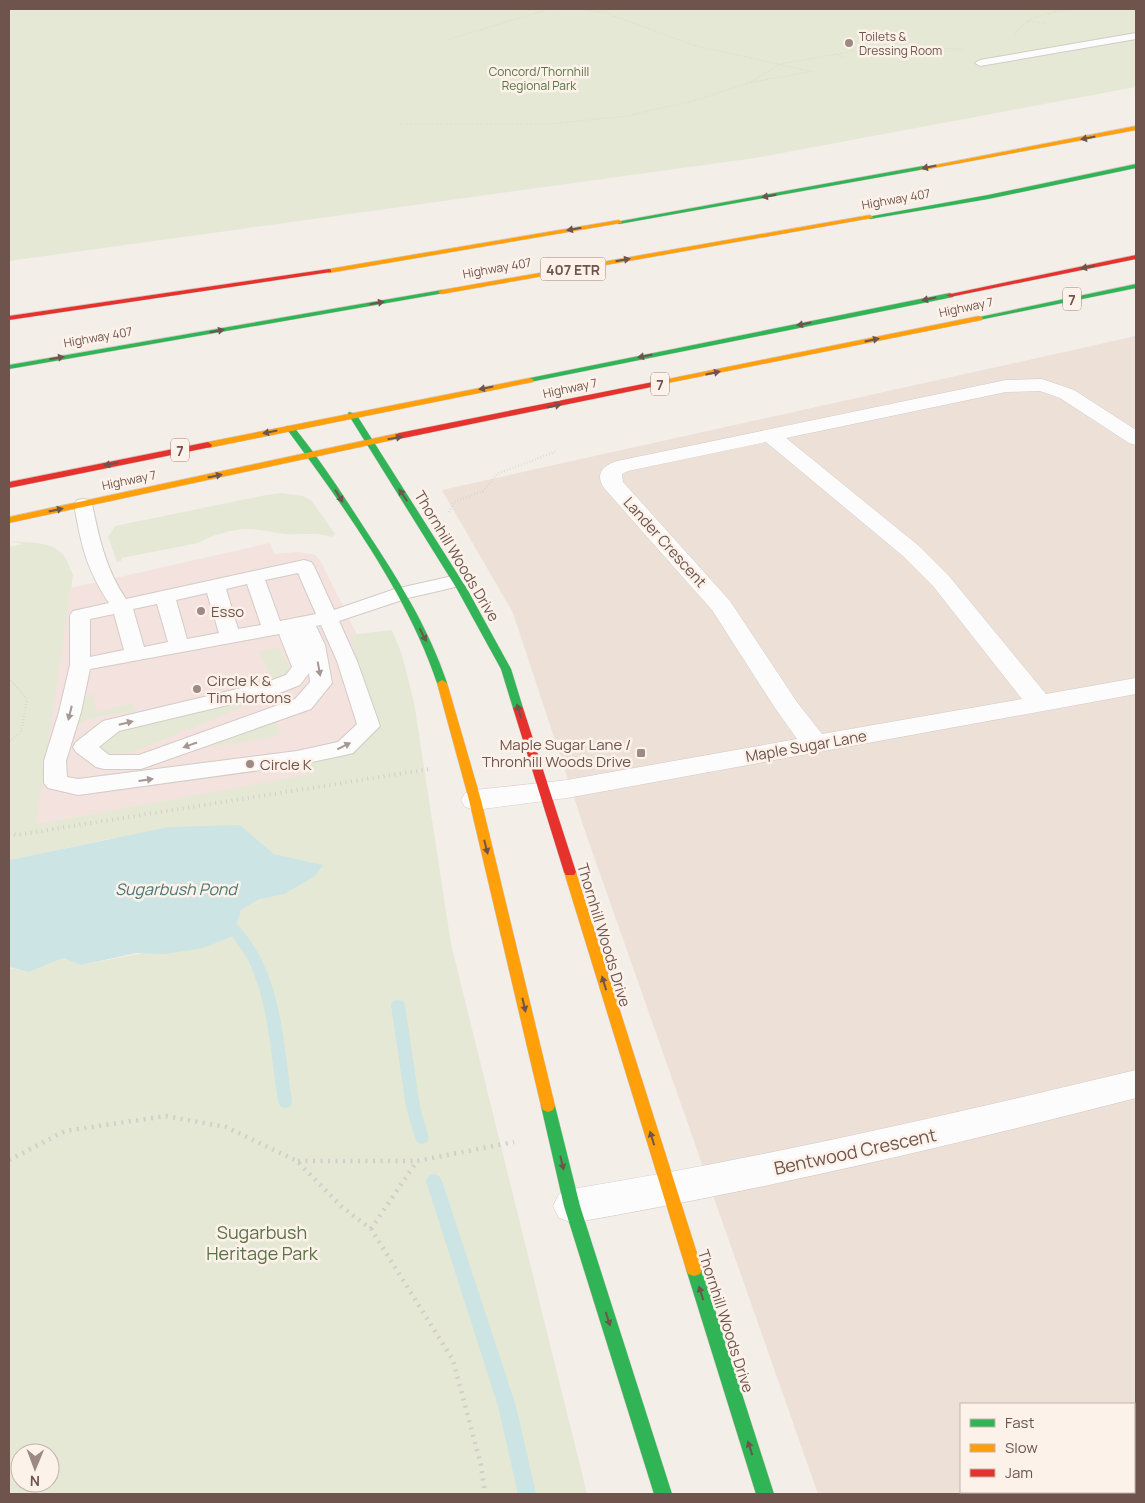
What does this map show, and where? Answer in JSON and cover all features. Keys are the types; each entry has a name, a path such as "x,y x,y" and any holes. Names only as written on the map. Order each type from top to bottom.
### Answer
{"main road":[{"name":"Highway 407","path":"9,318 343,269 839,184 1136,128"},
{"name":"Highway 407","path":"9,367 988,197 1136,166"},
{"name":"Highway 7","path":"9,484 1136,257"},
{"name":"Highway 7","path":"9,520 370,442 1136,286"},
{"name":"Thornhill Woods Drive","path":"352,414 457,581 506,669 765,1494"},
{"path":"290,428 313,455 402,593 435,658 475,800 572,1206 663,1494"}],"street":[{"name":"Lander Crescent","path":"816,745 788,708 721,606 612,483 611,471 622,466 769,434 1006,386 1042,385 1067,394 1136,439"},
{"path":"769,434 923,563 941,581 1039,703"},
{"name":"Maple Sugar Lane","path":"475,800 567,789 1136,686"},
{"name":"Bentwood Crescent","path":"572,1206 669,1191 947,1131 1136,1084"}],"lane":[{"path":"980,63 1136,36"},
{"path":"83,504 91,545 104,581 122,607 136,654"},
{"path":"304,566 350,670 369,726 345,748 297,758 78,787 56,783 55,760 70,712 80,665 80,616 122,607 304,566"},
{"path":"254,577 288,626 303,667 293,680 274,687 111,726 84,746 104,762 141,762 303,704 321,683 315,645 288,626"},
{"path":"80,665 328,618 402,593 457,581"},
{"path":"215,586 230,637"},
{"path":"165,597 179,646"}],"path":[{"path":"447,40 549,9 583,10 606,13 693,45 813,72"},
{"path":"579,9 583,10"},
{"path":"1012,37 1019,25 1032,17 1074,9"},
{"path":"1026,21 1046,23"},
{"path":"748,83 780,64 883,46 967,49"},
{"path":"908,57 910,46"},
{"path":"824,53 844,57"},
{"path":"400,124 549,124 628,116 697,100 748,83 809,72"},
{"path":"445,519 454,502 483,491 497,474 556,451"},
{"path":"9,678 27,699 21,732 9,742"},
{"path":"9,833 16,835 430,769"},
{"path":"9,1160 65,1131 166,1116 226,1127 297,1161 341,1206 371,1229 453,1360 481,1465 485,1494"},
{"path":"297,1161 417,1161 514,1142"},
{"path":"371,1229 417,1161"}],"shaded area":[{"path":"1136,336 1136,1494 818,1494 584,828 513,613 442,490"},
{"path":"270,543 274,554 299,552 315,555 320,560 369,659 390,761 35,824 71,588"}],"green space":[{"name":"Concord/Thornhill Regional Park","path":"9,9 1136,9 1136,87 755,158 9,261"},
{"path":"282,493 302,496 311,500 335,534 332,537 315,534 285,534 251,529 230,531 198,543 122,558 121,561 117,562 108,537 115,526"},
{"name":"Sugarbush Heritage Park","path":"9,541 39,543 54,548 65,557 73,575 36,824 334,770 305,774 299,755 362,740 361,676 350,635 392,630 402,655 414,702 451,944 587,1494 9,1494 9,968 29,972 63,958 81,965 233,936 241,910 322,865 274,854 240,825 109,839 9,860 9,547 23,544"},
{"path":"279,648 290,668 287,673 273,681 259,651"},
{"path":"93,694 96,712 132,703 136,713 96,717 75,727 77,701"},
{"path":"239,699 243,706 188,730 187,728 181,730 180,733 132,752 107,754 98,746 100,740 122,729"},
{"path":"275,718 279,736 198,749 197,747"}],"water":[{"name":"Sugarbush Pond","path":"240,825 274,854 323,865 315,876 284,894 260,899 241,910 233,936 203,948 165,954 136,953 81,965 63,958 29,972 9,967 9,860 169,827"}],"waterway":[{"path":"232,927 246,944 264,986 271,1010 285,1102"},
{"path":"398,1005 413,1107 422,1138"},
{"path":"434,1181 507,1406 527,1494"}],"traffic: fast":[{"path":"870,217 988,197 1136,166"},
{"path":"619,222 923,168"},
{"path":"979,318 1136,286"},
{"path":"9,367 442,292"},
{"path":"530,380 950,295"},
{"path":"352,414 462,589 506,669 518,708"},
{"path":"290,428 328,478 408,604 427,643 442,683"},
{"path":"548,1106 572,1206 663,1494"},
{"path":"694,1269 765,1494"}],"traffic: slow":[{"path":"923,168 1136,128"},
{"path":"442,292 870,217"},
{"path":"329,271 619,222"},
{"path":"658,383 979,318"},
{"path":"208,445 530,380"},
{"path":"9,520 399,436"},
{"path":"442,683 475,800 548,1106"},
{"path":"570,872 694,1269"}],"traffic: jam":[{"path":"950,295 1136,257"},
{"path":"9,318 329,271"},
{"path":"399,436 658,383"},
{"path":"9,485 208,445"},
{"path":"518,708 570,872"}],"place":[{"name":"Toilets & Dressing Room","path":"849,43"},
{"name":"Esso","path":"201,611"},
{"name":"Circle K & Tim Hortons","path":"197,689"},
{"name":"Maple Sugar Lane / Thronhill Woods Drive","path":"641,753"},
{"name":"Circle K","path":"250,764"}]}
